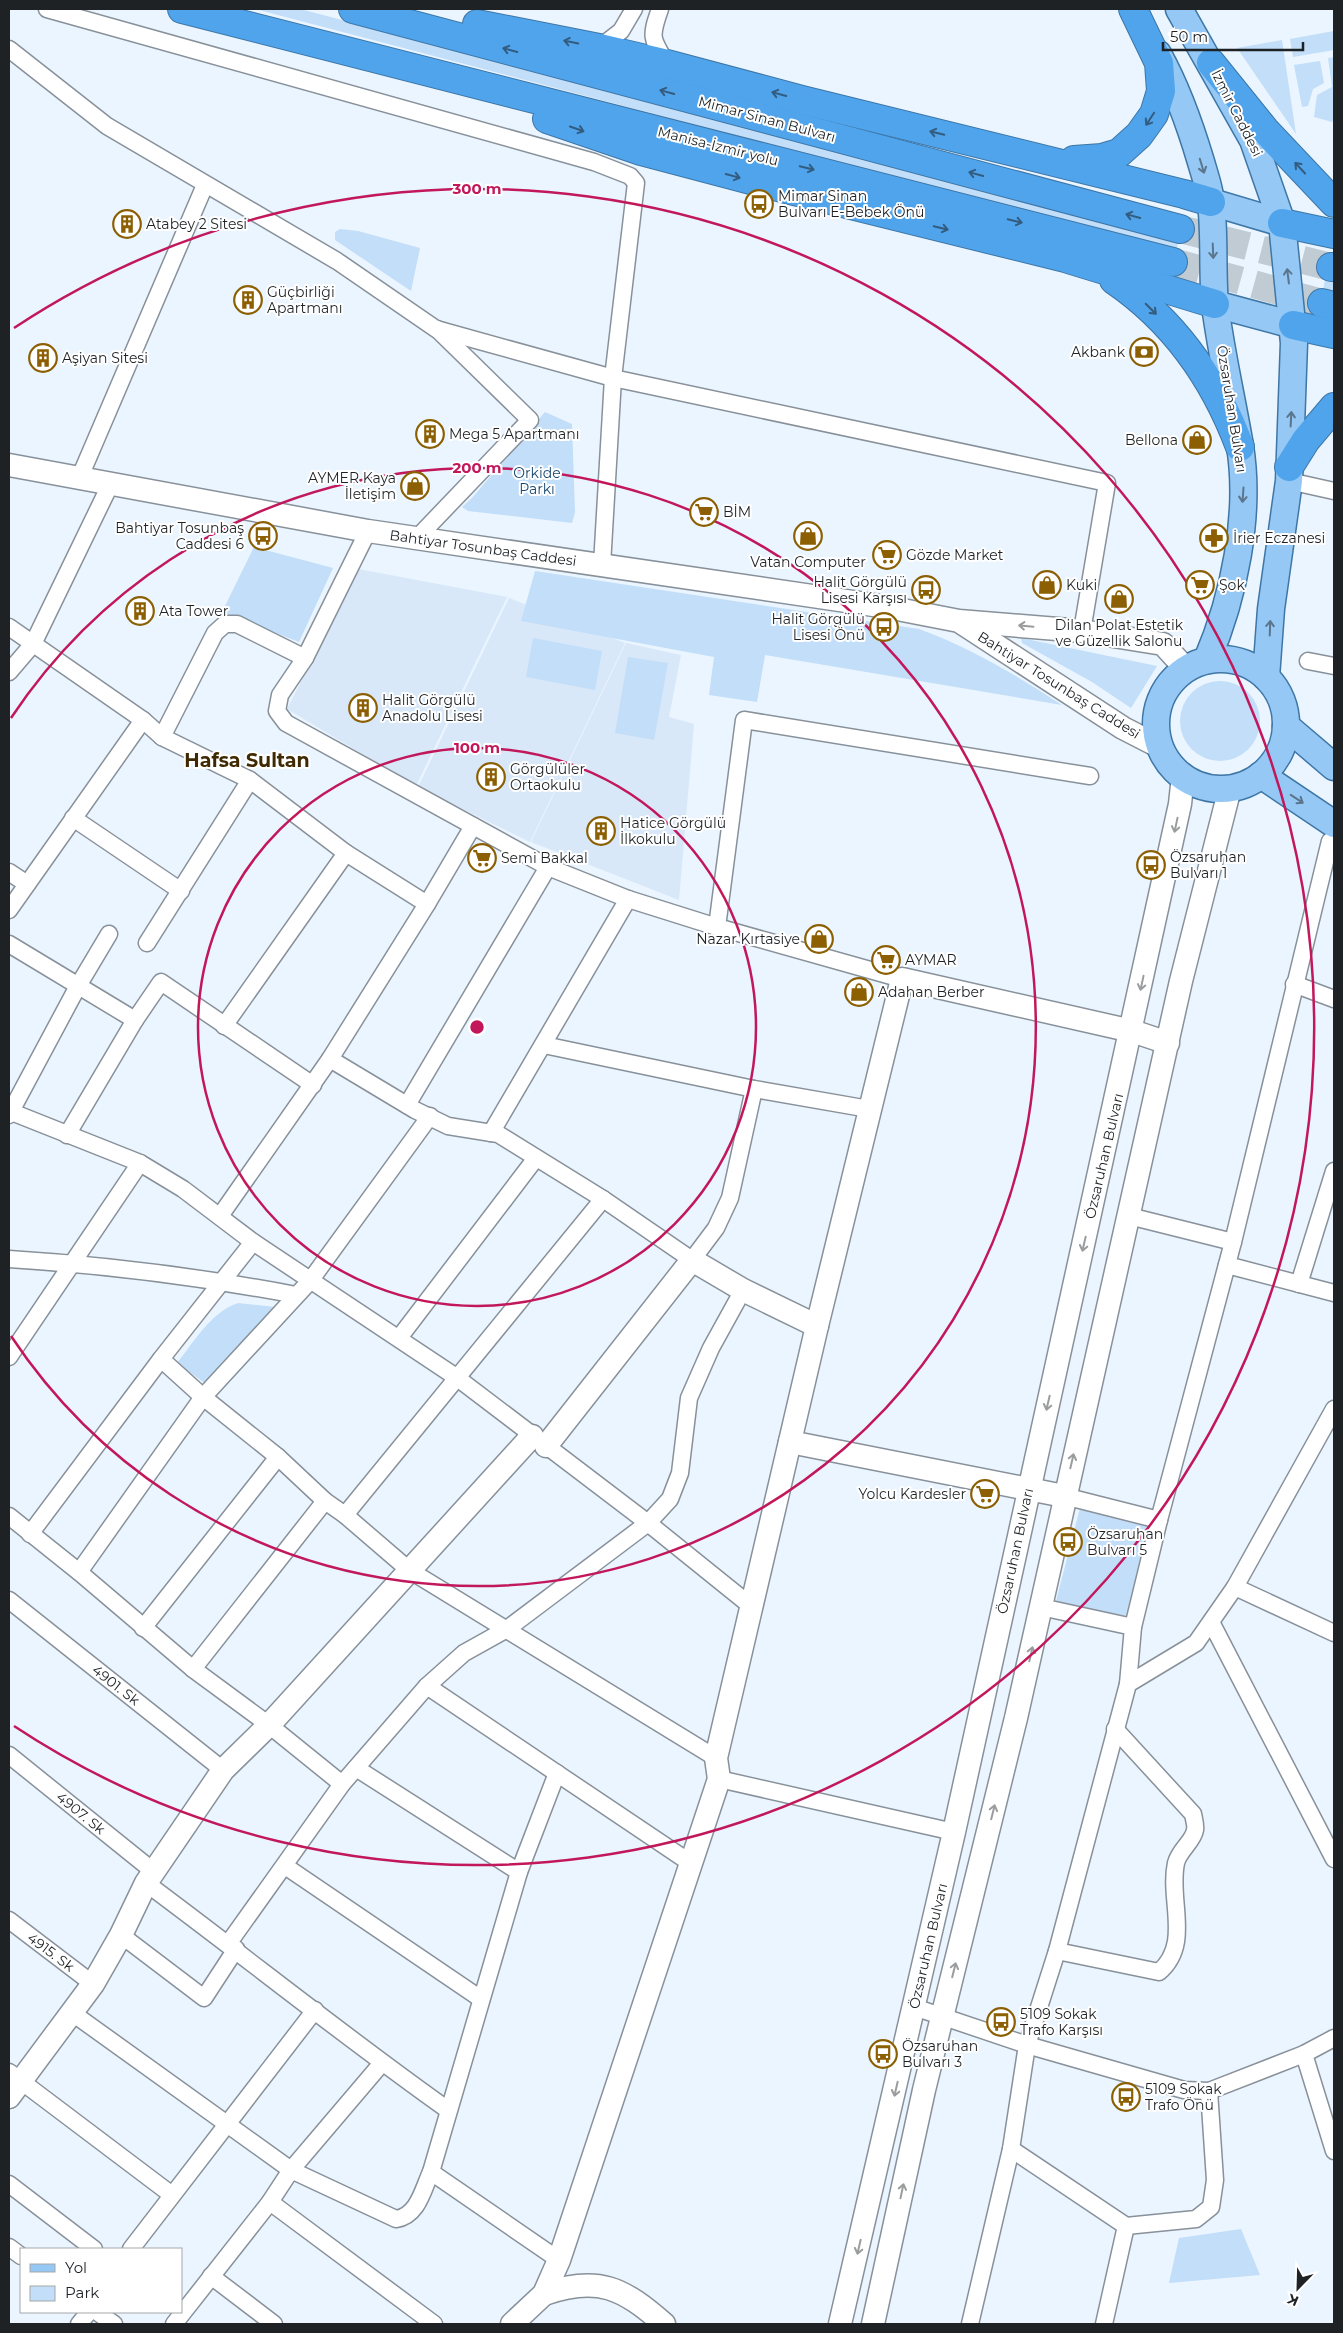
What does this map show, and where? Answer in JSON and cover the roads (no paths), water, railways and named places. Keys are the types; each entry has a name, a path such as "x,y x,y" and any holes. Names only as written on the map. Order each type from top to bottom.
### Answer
{"highway":[{"path":"182,9 264,30 446,86 641,151 762,184 1065,258 1215,304"},
{"name":"Mimar Sinan Bulvarı","path":"354,9 1180,229"},
{"path":"394,9 599,48 667,64 802,100 1053,161 1211,202"},
{"path":"1053,161 1102,158 1119,153 1139,135 1154,114 1161,91 1159,63 1134,9"},
{"name":"Manisa-İzmir yolu","path":"264,30 1173,262"},
{"path":"1211,63 1265,130 1334,203"},
{"path":"1167,289 1177,284 1182,274 1193,221 1193,206 1184,194"},
{"path":"1282,223 1334,234"},
{"path":"1065,258 1110,277 1138,296 1171,330 1209,379 1227,412 1240,447"},
{"path":"1293,325 1334,334"},
{"path":"1289,474 1306,440 1334,406"}],"main road":[{"path":"1134,9 1172,79 1194,138 1211,202 1282,223"},
{"name":"İzmir Caddesi","path":"1179,9 1254,140 1282,223 1293,325"},
{"name":"Özsaruhan Bulvarı","path":"1196,664 1226,610 1235,572 1244,490 1240,447 1227,387 1215,304 1211,202"},
{"path":"1215,304 1293,325 1289,474 1271,609 1266,677"},
{"path":"1236,661 1252,667 1266,677 1276,690 1284,707 1286,726 1282,745 1274,762 1260,775 1246,784 1230,788 1206,786 1183,776 1170,763 1160,747 1156,728 1158,709 1165,691 1196,664 1236,661"},
{"path":"1286,726 1334,767"},
{"path":"1260,775 1332,832"}],"street":[{"path":"47,9 587,160 630,176 636,183 613,378 602,565"},
{"path":"599,48 621,31 634,9"},
{"path":"660,9 652,33 658,50 667,64"},
{"path":"9,49 107,126 337,261 436,329 530,420 417,538"},
{"path":"79,479 205,185"},
{"path":"436,329 613,378 1107,483 1082,631"},
{"name":"Bahtiyar Tosunbaş Caddesi","path":"9,465 368,531 887,607 959,621 1082,631 1163,644 1196,664"},
{"path":"1289,474 1334,491"},
{"path":"9,672 33,644 110,485"},
{"path":"368,531 305,658 280,695 277,711 286,722 548,868 628,899 717,927 902,979 1132,1031 1168,1043"},
{"name":"Bahtiyar Tosunbaş Caddesi","path":"959,621 1123,728 1160,747"},
{"path":"162,737 216,633 226,624 237,624 305,658"},
{"path":"9,627 143,720 162,737 250,780 346,853 428,904"},
{"path":"1308,661 1334,666"},
{"path":"9,910 143,720"},
{"path":"717,927 744,720 1090,776"},
{"name":"Özsaruhan Bulvarı","path":"840,2324 954,1832 1028,1488 1132,1031 1180,807 1183,776"},
{"path":"147,943 250,780"},
{"path":"873,2324 942,2017 1016,1718 1064,1496 1181,981 1230,788"},
{"path":"73,818 181,891"},
{"path":"220,1216 330,1059 428,904 473,826"},
{"path":"970,2324 1011,2149 1027,2045 1057,1951 1128,1684 1134,1627 1159,1520 1233,1242 1332,832"},
{"path":"224,1026 346,853"},
{"path":"408,1105 548,868"},
{"path":"9,872 27,884"},
{"path":"490,1133 544,1045 628,899"},
{"path":"110,934 78,986 9,1112 140,1163 182,1189 253,1242 456,1377 648,1523 751,1606"},
{"path":"9,944 135,1020"},
{"path":"512,2324 544,2294 559,2260 692,1864 718,1768 751,1606 869,1109 902,979"},
{"path":"67,1135 135,1020 161,982 313,1085"},
{"path":"1294,984 1334,999"},
{"path":"544,1045 754,1089 869,1109"},
{"path":"330,1059 448,1126 498,1134 603,1200 692,1260 743,1290 817,1326"},
{"path":"172,2195 13,2083 93,1984 121,1935 150,1877 223,1770 269,1725 409,1570 539,1441 692,1260 716,1228 730,1198 754,1089"},
{"path":"79,1572 203,1397 310,1281 430,1116"},
{"path":"399,1338 536,1158"},
{"path":"9,1356 140,1163"},
{"path":"1300,1284 1334,1171"},
{"path":"345,1515 456,1377 603,1200"},
{"path":"1128,1216 1233,1242"},
{"path":"30,1534 161,1359 253,1242"},
{"path":"9,1259 73,1263 223,1281 296,1295"},
{"path":"1227,1265 1334,1293"},
{"path":"121,1935 204,1998 232,1946 342,1784 427,1686 464,1653 507,1629 648,1523 670,1498 680,1473 689,1398 711,1348 743,1290"},
{"path":"161,1359 203,1397 278,1457 325,1501 345,1515 409,1570 507,1629 718,1768 954,1832"},
{"path":"1128,1684 1196,1643 1235,1587 1334,1409"},
{"path":"790,1442 1028,1488 1159,1520"},
{"path":"143,1628 278,1457"},
{"path":"192,1669 325,1501"},
{"path":"9,1516 79,1572 192,1669 269,1725 342,1784"},
{"path":"1235,1587 1334,1633"},
{"name":"4901. Sk","path":"9,1600 223,1770"},
{"path":"1041,1607 1134,1627"},
{"path":"1211,1622 1334,1859"},
{"path":"427,1686 692,1864"},
{"path":"1057,1951 1159,1972 1168,1965 1175,1951 1178,1934 1174,1872 1177,1859 1195,1830 1193,1814 1115,1729"},
{"name":"4907. Sk","path":"9,1755 232,1946 382,2063 448,2110"},
{"path":"356,1768 519,1872"},
{"path":"71,2012 291,2170 396,2219 404,2218 414,2209 431,2172 519,1872 557,1772"},
{"path":"285,1866 482,1999"},
{"name":"4915. Sk","path":"9,1920 93,1984"},
{"path":"914,2007 1027,2045 1184,2090 1209,2091 1304,2054 1334,2038"},
{"path":"132,2248 314,2010"},
{"path":"1304,2054 1334,2151"},
{"path":"174,2324 270,2202 291,2170 382,2063"},
{"path":"1011,2149 1126,2226 1196,2219 1210,2207 1215,2180 1209,2091"},
{"path":"431,2172 559,2260"},
{"path":"9,2184 93,2248"},
{"path":"270,2202 434,2324"},
{"path":"1104,2324 1126,2226"},
{"path":"9,2247 20,2255"},
{"path":"211,2276 274,2324"},
{"path":"544,2294 576,2285 598,2286 617,2290 664,2324"},
{"path":"79,2324 88,2313"},
{"path":"98,2313 114,2324"}],"tunnel":[{"path":"1180,229 1331,267"},
{"path":"1173,262 1322,303"}],"place":[{"name":"Mimar Sinan Bulvarı E-Bebek Önü","path":"759,204"},
{"name":"Atabey 2 Sitesi","path":"127,224"},
{"name":"Güçbirliği Apartmanı","path":"248,300"},
{"name":"Akbank","path":"1144,352"},
{"name":"Aşiyan Sitesi","path":"43,358"},
{"name":"Mega 5 Apartmanı","path":"430,434"},
{"name":"Bellona","path":"1197,440"},
{"name":"AYMER Kaya İletişim","path":"415,486"},
{"name":"BİM","path":"704,512"},
{"name":"Bahtiyar Tosunbaş Caddesi 6","path":"263,536"},
{"name":"Vatan Computer","path":"808,536"},
{"name":"İrier Eczanesi","path":"1214,538"},
{"name":"Gözde Market","path":"887,555"},
{"name":"Kuki","path":"1047,585"},
{"name":"Şok","path":"1200,585"},
{"name":"Halit Görgülü Lisesi Karşısı","path":"926,590"},
{"name":"Dilan Polat Estetik ve Güzellik Salonu","path":"1119,599"},
{"name":"Ata Tower","path":"140,611"},
{"name":"Halit Görgülü Lisesi Önü","path":"884,627"},
{"name":"Halit Görgülü Anadolu Lisesi","path":"363,708"},
{"name":"Görgülüler Ortaokulu","path":"491,777"},
{"name":"Hatice Görgülü İlkokulu","path":"601,831"},
{"name":"Semi Bakkal","path":"482,858"},
{"name":"Özsaruhan Bulvarı 1","path":"1151,865"},
{"name":"Nazar Kırtasiye","path":"819,939"},
{"name":"AYMAR","path":"886,960"},
{"name":"Adahan Berber","path":"859,992"},
{"name":"Yolcu Kardesler","path":"985,1494"},
{"name":"Özsaruhan Bulvarı 5","path":"1068,1542"},
{"name":"5109 Sokak Trafo Karşısı","path":"1001,2022"},
{"name":"Özsaruhan Bulvarı 3","path":"883,2054"},
{"name":"5109 Sokak Trafo Önü","path":"1126,2097"}],"district":[{"name":"Hafsa Sultan","path":"247,760"}],"park label":[{"name":"Orkide Parkı","path":"537,482"}]}
